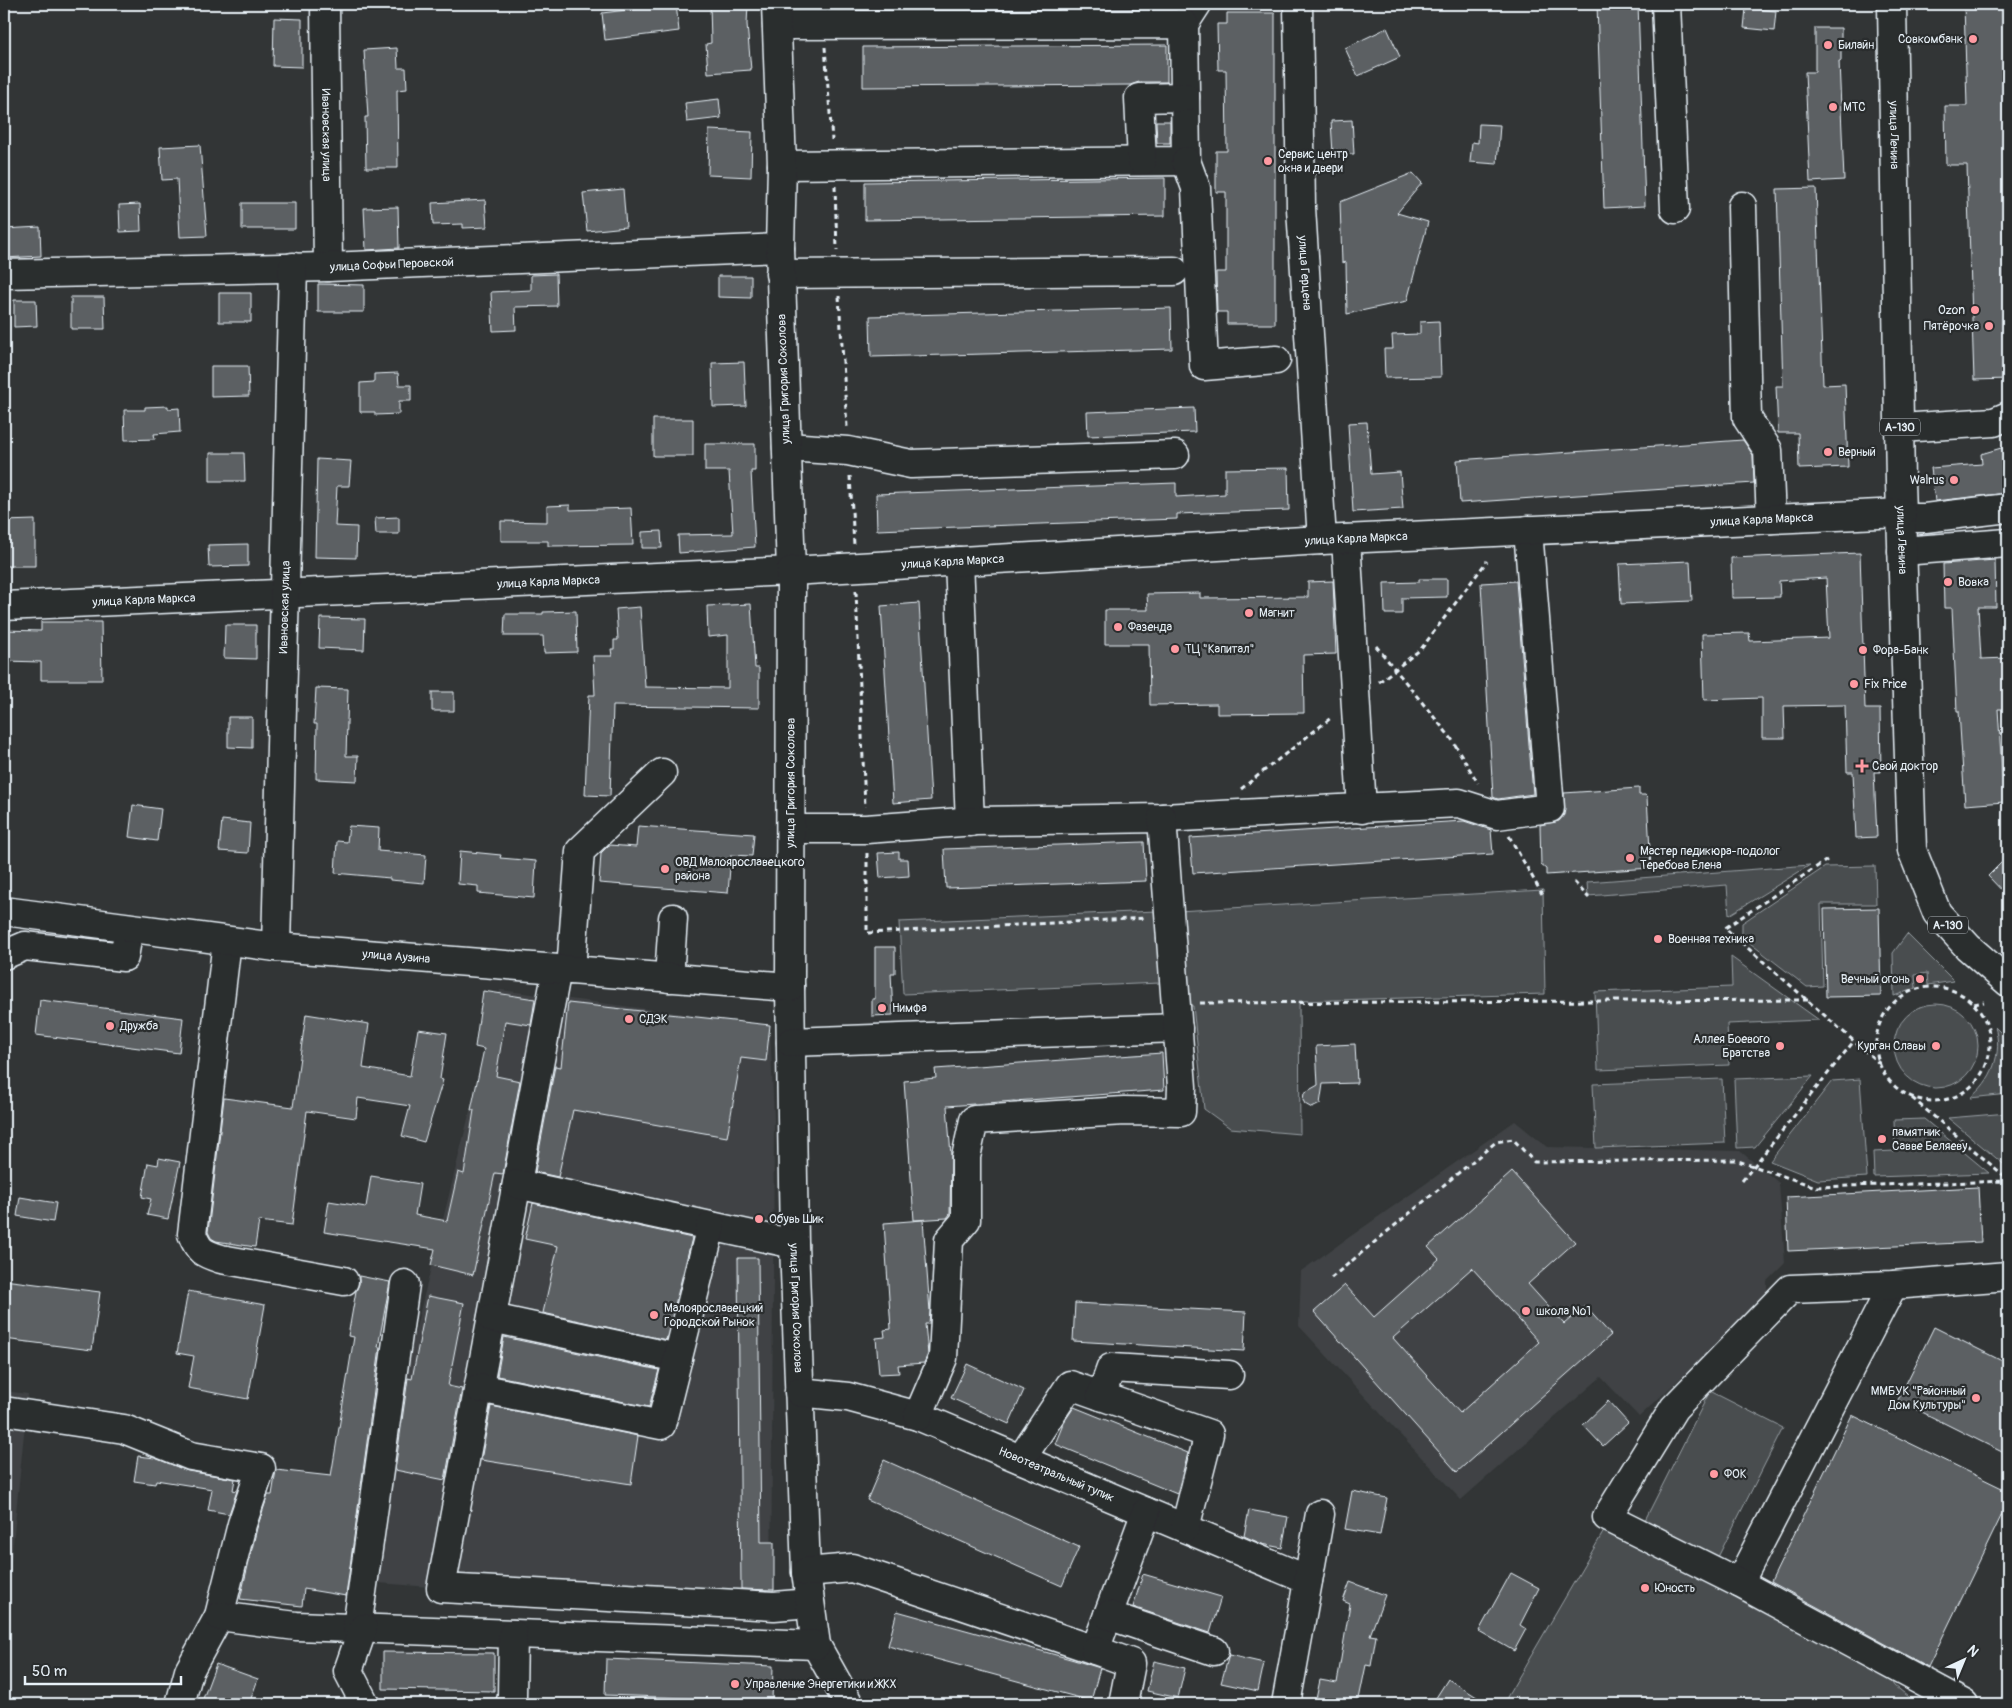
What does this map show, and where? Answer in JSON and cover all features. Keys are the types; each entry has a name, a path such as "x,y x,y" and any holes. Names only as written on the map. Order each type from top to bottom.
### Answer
{"street":[{"name":"Ивановская улица","path":"325,4 328,267"},
{"name":"улица Герцена","path":"1298,4 1301,208 1362,809"},
{"path":"1666,4 1675,209"},
{"name":"улица Ленина","path":"1892,4 1901,516 1912,850 1937,913 1968,946 2008,982"},
{"path":"776,14 1191,14 1185,97 1186,161 1196,188 1204,366 1276,360"},
{"name":"улица Григория Соколова","path":"776,14 782,165 780,261 791,571 790,988 798,1392 806,1572 816,1646 849,1704"},
{"path":"1142,161 1139,98 1185,97"},
{"path":"782,165 1186,161"},
{"path":"1742,206 1747,418 1768,450 1771,519"},
{"name":"улица Софьи Перовской","path":"4,274 294,267 780,261 1174,271"},
{"name":"Ивановская улица","path":"276,947 294,267"},
{"path":"1900,428 1994,422 2008,416"},
{"path":"787,447 848,451 911,464 1175,455"},
{"name":"улица Карла Маркса","path":"4,606 791,571 1334,539 1528,530 1771,519 1901,516 1925,518 2008,508"},
{"path":"791,829 866,829 970,822 1162,818 1459,803 1497,815 1550,808 1528,530"},
{"path":"1902,551 2008,543"},
{"path":"959,561 970,822"},
{"path":"662,773 580,851 564,970 517,1184 441,1588 774,1606 810,1603"},
{"path":"918,1416 943,1358 948,1240 966,1220 966,1157 974,1120 1124,1111 1181,1112 1182,1086 1162,818"},
{"name":"улица Аузина","path":"4,911 276,947 790,988"},
{"path":"669,978 673,918"},
{"path":"4,955 25,946 124,957 129,928"},
{"path":"227,941 192,1234 197,1246 203,1253 221,1259 344,1281"},
{"path":"791,1042 1177,1016"},
{"path":"517,1184 794,1244"},
{"path":"479,1388 662,1425 711,1226"},
{"path":"1964,1704 1739,1583 1608,1517 1674,1408 1790,1289 1893,1285 2008,1276"},
{"path":"365,1704 348,1672 360,1628 405,1284"},
{"path":"1739,1583 1893,1285"},
{"path":"492,1318 678,1358"},
{"path":"1101,1396 1111,1368 1229,1375"},
{"path":"1022,1459 1070,1385 1209,1434 1185,1528"},
{"name":"Новотеатральный тупик","path":"798,1392 848,1397 918,1416 1308,1580"},
{"path":"4,1411 124,1429 191,1456 261,1468 242,1524 219,1616 189,1671 180,1704"},
{"path":"1094,1650 1146,1512"},
{"path":"1286,1704 1320,1514"},
{"path":"806,1572 852,1568 1132,1663 1123,1704"},
{"path":"1108,1615 1214,1651"},
{"path":"219,1616 296,1626 816,1646"},
{"path":"510,1704 512,1697 513,1634"}],"path":[{"path":"856,590 866,829 867,933 1169,917"},
{"path":"1373,642 1451,738 1479,784"},
{"path":"1497,815 1542,894"},
{"path":"1827,860 1725,928 1880,1064"},
{"path":"1574,882 1588,898"},
{"path":"1909,1096 1929,1101 1948,1100 1966,1091 1980,1077 1989,1059 1991,1039 1986,1020 1974,1004 1960,993 1943,987 1925,987 1908,993 1893,1003 1882,1018 1876,1035 1877,1053 1882,1070 1893,1085 1909,1096 2008,1180"},
{"path":"1177,1016 1808,1000"},
{"path":"1974,1004 1984,1002"},
{"path":"1742,1181 1854,1041"},
{"path":"1331,1278 1496,1142 1512,1139 1534,1162 1735,1160 1816,1187 2008,1180"}],"shaded area":[{"path":"1810,865 1729,915 1727,885 1588,896 1587,882"},
{"path":"1875,866 1876,904 1821,904 1823,986 1807,987 1742,937 1742,923 1825,867"},
{"path":"1543,890 1545,994 1299,1001 1300,1134 1230,1128 1204,1109 1193,1006 1184,1005 1178,911"},
{"path":"1157,911 1160,983 903,994 899,922"},
{"path":"1907,934 1954,981 1928,985 1927,973 1915,975 1916,988 1894,996 1893,953"},
{"path":"1731,957 1819,1020 1727,1024 1729,1065 1598,1070 1595,992 1732,987"},
{"path":"500,990 770,1025 774,1120 771,1614 353,1581"},
{"name":"Курган Славы","path":"1936,1004 1952,1007 1966,1016 1975,1030 1978,1046 1975,1062 1966,1076 1952,1085 1936,1088 1920,1085 1906,1076 1897,1062 1894,1046 1897,1030 1906,1016 1920,1007"},
{"path":"1995,1027 2008,1040 2008,1094 1970,1098 1990,1075 1994,1066 1998,1047"},
{"path":"1813,1076 1755,1147 1737,1148 1734,1079"},
{"path":"1722,1079 1725,1143 1596,1148 1593,1084"},
{"path":"1860,1079 1867,1177 1818,1180 1770,1161 1832,1081"},
{"path":"2008,1113 2008,1168 1948,1118"},
{"path":"1924,1119 1989,1173 1874,1177 1873,1152 1895,1151 1894,1120"},
{"name":"школа №1","path":"1515,1121 1547,1147 1740,1151 1779,1183 1785,1263 1767,1281 1767,1297 1639,1417 1601,1377 1461,1500 1299,1326 1301,1271"},
{"path":"4,1391 28,1394 10,1573 4,1572"},
{"name":"ФОК","path":"1710,1391 1783,1428 1718,1557 1645,1520"},
{"name":"Юность","path":"1604,1531 1884,1669 1894,1686 1917,1704 1503,1704"}],"building":[{"path":"676,4 679,31 605,40 602,13"},
{"path":"710,4 748,4 747,24 751,70 708,73 706,44 711,43"},
{"path":"1597,4 1638,4 1645,206 1604,208"},
{"path":"1964,4 2002,4 2005,106 2008,106 2008,379 1974,380 1967,165 1946,165 1945,106 1967,106"},
{"path":"1746,8 1776,11 1774,31 1744,28"},
{"path":"1227,13 1275,13 1275,324 1227,324 1227,312 1217,312 1216,272 1226,272 1226,192 1216,192 1216,151 1227,151 1226,70 1218,70 1217,24 1227,24"},
{"path":"274,18 302,19 302,67 273,66"},
{"path":"1387,28 1400,57 1358,76 1345,48"},
{"path":"1815,28 1841,28 1841,61 1839,61 1844,180 1810,182 1805,72 1815,72"},
{"path":"1167,45 1167,82 1139,82 1130,85 863,87 863,47"},
{"path":"397,48 398,68 406,68 407,89 397,90 398,168 366,168 365,117 368,117 364,50"},
{"path":"719,99 721,118 687,122 685,103"},
{"path":"1352,120 1354,154 1333,154 1331,121"},
{"path":"1156,121 1170,121 1170,143 1157,143"},
{"path":"1479,124 1500,125 1497,164 1470,162 1472,142 1478,143"},
{"path":"709,130 752,132 751,177 708,175"},
{"path":"200,145 207,236 180,237 177,179 162,180 160,147"},
{"path":"1413,173 1422,183 1397,213 1428,222 1407,301 1347,314 1346,262 1342,263 1340,202"},
{"path":"1165,178 1165,216 865,220 865,182"},
{"path":"1816,188 1823,385 1845,384 1848,467 1799,469 1798,433 1778,433 1776,386 1783,386 1777,189"},
{"path":"623,189 626,227 587,231 583,193"},
{"path":"485,200 487,227 463,228 463,224 433,225 432,203"},
{"path":"242,203 295,203 295,229 242,229"},
{"path":"140,204 141,231 120,232 119,205"},
{"path":"398,207 399,248 366,250 364,208"},
{"path":"40,227 41,256 4,258 4,229"},
{"path":"556,274 557,306 515,307 516,330 493,331 491,292 531,290 531,275"},
{"path":"718,276 751,276 751,298 718,297"},
{"path":"318,284 364,285 364,312 318,312"},
{"path":"219,293 251,293 251,322 219,322"},
{"path":"71,297 104,297 105,329 71,329"},
{"path":"14,300 36,300 37,326 14,327"},
{"path":"1171,308 1172,349 871,357 870,316"},
{"path":"1439,321 1441,377 1385,378 1384,349 1393,349 1392,335 1420,334 1420,322"},
{"path":"744,362 746,406 713,407 712,363"},
{"path":"211,366 248,366 249,396 211,397"},
{"path":"398,373 399,385 411,385 411,401 399,401 399,414 375,415 375,412 360,412 360,383 374,382 374,374"},
{"path":"168,406 168,409 179,408 180,432 154,434 155,439 125,440 124,410 145,410 145,407"},
{"path":"1194,408 1195,432 1088,436 1087,412"},
{"path":"653,419 693,419 693,456 653,456"},
{"path":"1367,422 1371,474 1400,472 1403,509 1353,512 1348,423"},
{"path":"1743,440 1753,455 1754,483 1460,503 1457,460"},
{"path":"705,444 755,444 755,471 751,471 755,547 679,553 678,535 733,534 729,471 705,471"},
{"path":"2008,446 2008,493 1935,501 1931,468 1982,464 1981,454"},
{"path":"210,453 244,453 245,481 210,481"},
{"path":"317,459 351,461 349,486 337,486 335,526 357,527 356,558 315,557"},
{"path":"1288,468 1289,510 1177,514 1177,519 877,530 876,494 1176,483 1176,497 1225,494 1225,469"},
{"path":"570,505 570,510 631,508 633,545 548,546 548,541 501,541 501,521 547,522 547,506"},
{"path":"399,517 399,534 376,534 375,518"},
{"path":"35,520 35,566 4,566 4,521"},
{"path":"661,531 662,548 642,548 642,532"},
{"path":"248,544 248,566 209,567 208,545"},
{"path":"1860,553 1865,709 1880,709 1881,772 1874,772 1877,837 1856,838 1853,772 1847,772 1845,705 1784,706 1785,738 1762,738 1762,698 1704,700 1702,634 1749,633 1750,641 1829,638 1826,578 1779,581 1780,597 1732,598 1731,558"},
{"path":"1995,560 1996,607 1978,607 1981,659 2008,658 2008,709 1998,709 2004,802 1965,805 1959,711 1957,711 1952,608 1944,608 1943,564"},
{"path":"1690,561 1692,601 1621,604 1619,564"},
{"path":"1419,579 1447,579 1447,597 1402,598 1402,614 1385,614 1384,583 1419,582"},
{"path":"1333,581 1336,654 1303,655 1304,713 1217,714 1217,704 1150,705 1149,644 1105,644 1105,610 1148,610 1147,594 1200,593 1200,598 1308,597 1308,582"},
{"path":"1516,581 1533,794 1498,799 1493,797 1481,583"},
{"path":"919,603 931,800 893,803 881,606"},
{"path":"751,604 755,668 759,668 759,708 613,706 610,796 585,795 589,695 595,695 593,656 612,656 611,649 614,649 614,640 618,640 616,609 640,607 645,687 728,688 728,635 708,637 707,606"},
{"path":"576,611 577,652 544,653 543,636 504,636 505,614 543,614 543,612"},
{"path":"320,618 365,619 364,650 319,648"},
{"path":"41,622 101,622 102,680 41,680 41,662 4,661 4,630 41,631"},
{"path":"225,625 256,625 256,659 224,658"},
{"path":"316,688 348,689 346,756 358,756 357,781 316,779 317,724 314,724"},
{"path":"432,692 454,692 454,711 432,711"},
{"path":"228,717 252,717 252,748 228,747"},
{"path":"1639,788 1639,795 1647,797 1651,868 1546,875 1546,869 1541,865 1540,825 1559,821 1564,815 1564,793"},
{"path":"133,805 161,809 157,841 129,837"},
{"path":"222,820 250,823 248,853 219,851"},
{"path":"1464,821 1491,830 1493,854 1193,873 1190,838"},
{"path":"349,826 379,828 378,851 426,855 424,883 335,873 337,841 347,842"},
{"name":"ОВД Малоярославецкого района","path":"638,826 754,834 752,856 731,855 728,893 599,883 601,853 609,845 636,847"},
{"path":"1144,842 1146,881 946,888 944,849"},
{"path":"460,851 501,855 500,858 536,861 534,898 478,893 478,886 458,884"},
{"path":"899,852 899,859 908,859 909,876 880,878 878,853"},
{"path":"2008,856 2008,897 1988,876"},
{"path":"1879,908 1881,996 1826,997 1824,909"},
{"path":"875,947 895,947 895,973 891,973 893,1015 872,1016 872,999 875,999"},
{"path":"483,991 535,999 531,1025 505,1021 496,1076 520,1081 503,1174 495,1173 473,1275 431,1265 435,1249 324,1232 329,1201 366,1207 371,1176 420,1184 415,1215 447,1221 458,1172 464,1174 474,1110 471,1110 484,1049 475,1047"},
{"name":"Дружба","path":"40,1000 183,1018 179,1053 36,1035"},
{"path":"568,1003 770,1025 766,1061 741,1058 727,1137 573,1110 558,1177 535,1172 555,1066 561,1067"},
{"path":"306,1014 369,1024 363,1068 410,1076 418,1029 447,1033 440,1079 443,1080 424,1142 402,1136 410,1106 358,1098 356,1118 307,1111 292,1225 259,1221 255,1247 216,1241 211,1238 208,1232 224,1098 293,1107"},
{"path":"1355,1044 1357,1083 1323,1084 1320,1104 1312,1108 1305,1104 1303,1100 1304,1093 1318,1085 1316,1046"},
{"path":"1162,1053 1164,1090 947,1106 951,1155 950,1214 947,1218 914,1220 904,1081 936,1078 935,1069"},
{"path":"159,1158 180,1162 168,1219 147,1215 151,1199 142,1197 148,1163 158,1165"},
{"path":"1512,1172 1575,1242 1528,1284 1564,1324 1585,1306 1611,1335 1457,1472 1314,1312 1345,1285 1374,1317 1439,1259 1428,1247","holes":["1472,1268 1539,1342 1460,1413 1393,1338"]},
{"path":"1978,1187 1981,1242 1788,1251 1786,1197"},
{"path":"20,1197 56,1203 53,1222 17,1216"},
{"path":"533,1203 692,1238 666,1340 543,1313 558,1246 525,1239"},
{"path":"923,1220 930,1311 929,1324 925,1324 928,1354 924,1363 898,1365 899,1373 879,1374 876,1338 885,1337 884,1330 891,1329 884,1223"},
{"path":"738,1258 758,1258 761,1542 774,1542 774,1590 741,1589"},
{"path":"359,1276 390,1282 378,1347 380,1347 346,1596 304,1589 302,1606 240,1599 257,1528 268,1495 272,1495 276,1470 331,1476 354,1337 348,1336"},
{"path":"4,1280 100,1292 92,1350 4,1339"},
{"path":"188,1291 265,1305 248,1399 188,1388 194,1356 177,1353"},
{"path":"428,1296 464,1303 448,1386 462,1389 445,1480 395,1470 408,1378 412,1379"},
{"path":"1075,1303 1246,1312 1244,1351 1073,1341"},
{"path":"1934,1327 2008,1364 2008,1455 1898,1400"},
{"path":"504,1337 659,1370 649,1407 497,1376"},
{"path":"967,1364 1024,1390 1009,1424 951,1398"},
{"path":"1608,1401 1628,1423 1603,1446 1583,1425"},
{"path":"491,1406 638,1436 631,1484 481,1460"},
{"path":"1074,1407 1188,1453 1177,1494 1055,1444 1064,1422"},
{"path":"1852,1415 2008,1491 2008,1502 1928,1667 1771,1582"},
{"path":"138,1456 155,1458 188,1471 235,1479 233,1490 237,1491 229,1514 208,1510 212,1489 156,1480 155,1484 134,1481"},
{"path":"884,1460 1079,1547 1062,1586 867,1500"},
{"path":"1352,1491 1387,1498 1380,1535 1345,1529"},
{"path":"1249,1510 1288,1517 1282,1548 1262,1544 1244,1536"},
{"path":"1511,1573 1539,1588 1520,1625 1526,1629 1514,1651 1479,1631"},
{"path":"1143,1574 1221,1597 1210,1633 1133,1607"},
{"path":"1350,1582 1385,1595 1370,1635 1376,1636 1371,1666 1366,1665 1358,1704 1315,1704 1320,1680 1337,1683 1350,1604 1343,1601"},
{"path":"897,1611 1100,1668 1091,1701 888,1646"},
{"path":"383,1652 494,1653 494,1691 383,1689"},
{"path":"1229,1655 1264,1663 1258,1691 1221,1683"},
{"path":"606,1659 773,1666 772,1701 605,1695"},
{"path":"1154,1661 1185,1668 1178,1698 1147,1691"},
{"path":"216,1664 258,1679 249,1704 201,1704"},
{"path":"1448,1679 1488,1704 1432,1704"}],"place":[{"name":"Совкомбанк","path":"1973,39"},
{"name":"Билайн","path":"1828,45"},
{"name":"МТС","path":"1833,107"},
{"name":"Сервис центр окна и двери","path":"1268,161"},
{"name":"Ozon","path":"1975,310"},
{"name":"Пятёрочка","path":"1989,326"},
{"name":"Верный","path":"1828,452"},
{"name":"Walrus","path":"1954,480"},
{"name":"Вовка","path":"1948,582"},
{"name":"Магнит","path":"1249,613"},
{"name":"Фазенда","path":"1118,627"},
{"name":"ТЦ \"Капитал\"","path":"1175,649"},
{"name":"Фора-Банк","path":"1863,650"},
{"name":"Fix Price","path":"1854,684"},
{"name":"Свой доктор","path":"1862,766"},
{"name":"Мастер педикюра-подолог Теребова Елена","path":"1630,858"},
{"name":"ОВД Малоярославецкого района","path":"665,869"},
{"name":"Военная техника","path":"1658,939"},
{"name":"Вечный огонь","path":"1920,979"},
{"name":"Нимфа","path":"882,1008"},
{"name":"СДЭК","path":"629,1019"},
{"name":"Дружба","path":"110,1026"},
{"name":"Аллея Боевого Братства","path":"1780,1046"},
{"name":"Курган Славы","path":"1936,1046"},
{"name":"памятник Савве Беляеву","path":"1882,1139"},
{"name":"Обувь Шик","path":"759,1219"},
{"name":"школа №1","path":"1526,1311"},
{"name":"Малоярославецкий Городской Рынок","path":"654,1315"},
{"name":"ММБУК \"Районный Дом Культуры\"","path":"1976,1398"},
{"name":"ФОК","path":"1714,1474"},
{"name":"Юность","path":"1645,1588"},
{"name":"Управление Энергетики и ЖКХ","path":"735,1684"}]}
